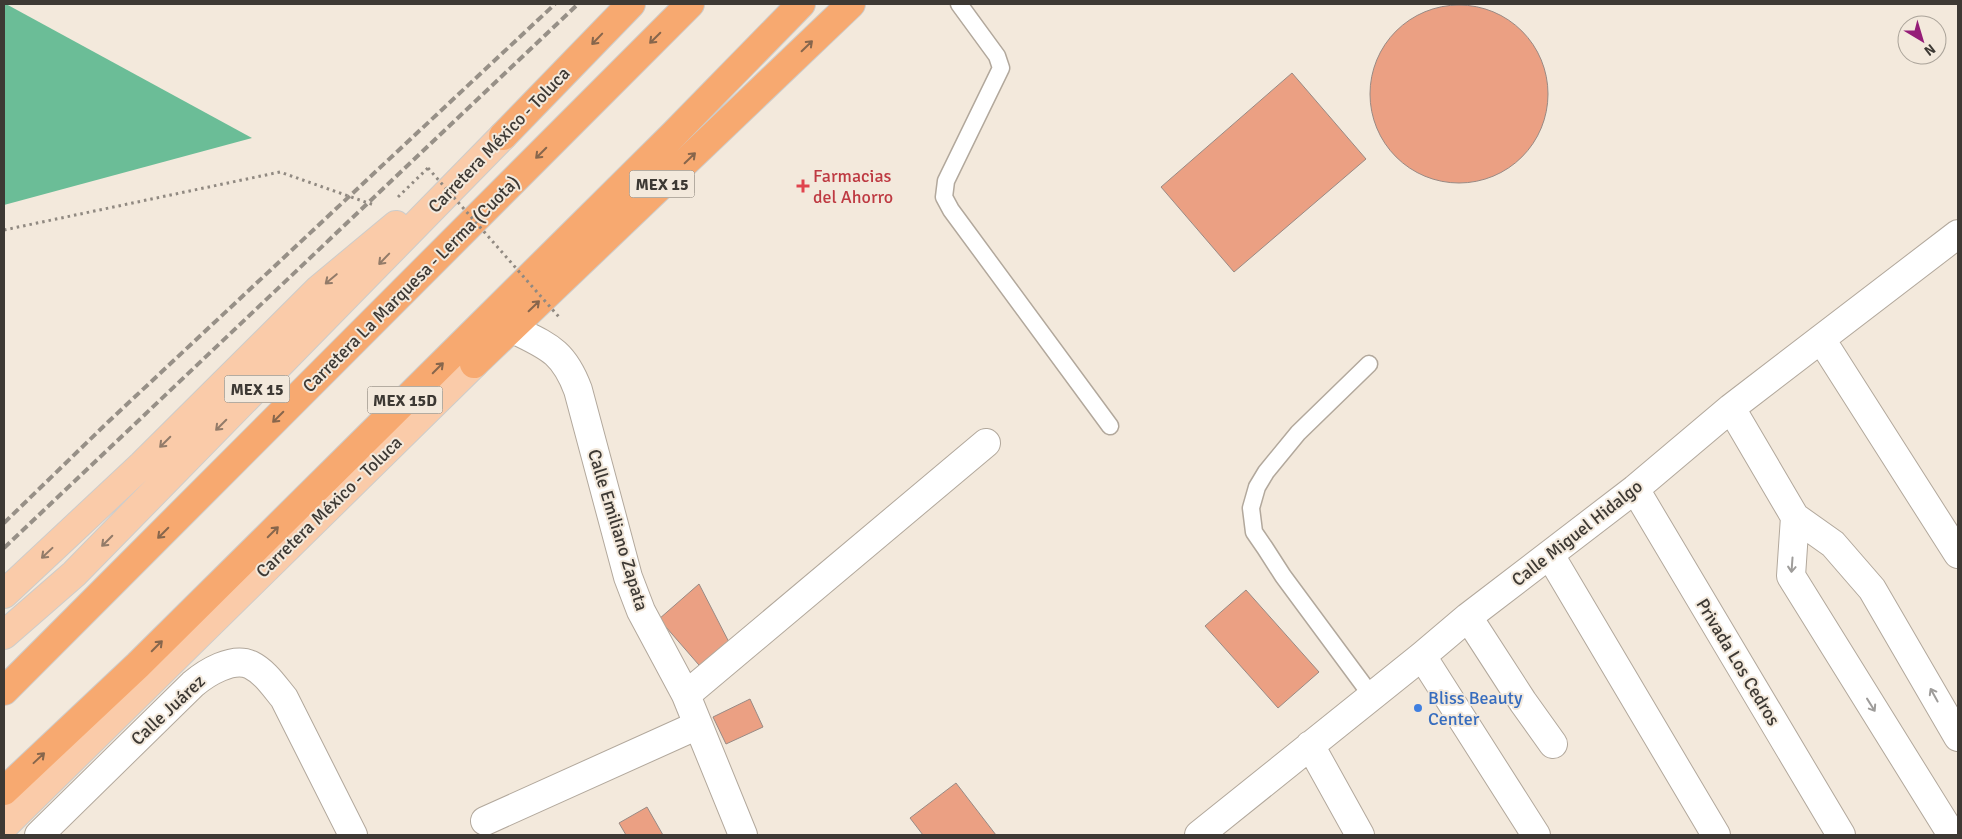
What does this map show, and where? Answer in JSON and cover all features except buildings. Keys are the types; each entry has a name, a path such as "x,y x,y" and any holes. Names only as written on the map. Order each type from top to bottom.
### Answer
{"highway":[{"name":"Carretera México - Toluca","path":"503,136 631,4"},
{"name":"Carretera La Marquesa - Lerma (Cuota)","path":"4,691 690,4"},
{"name":"MEX 15D","path":"4,791 146,658 674,134 801,4"},
{"name":"Carretera México - Toluca","path":"474,364 851,4"}],"main road":[{"path":"4,594 142,465 319,289 503,136"},
{"name":"Carretera México - Toluca","path":"4,634 74,574 503,136"},
{"path":"57,789 423,432 474,364"},
{"name":"Carretera México - Toluca","path":"4,826 474,364"}],"street":[{"name":"Calle Miguel Hidalgo","path":"1199,835 1468,617 1635,489 1730,408 1958,234"},
{"name":"Calle Emiliano Zapata","path":"511,328 555,351 570,369 578,390 628,577 642,611 686,695 743,835"},
{"path":"1821,339 1958,554"},
{"path":"1730,408 1795,517 1833,544 1872,589 1958,737"},
{"path":"686,695 986,443"},
{"name":"Privada Los Cedros","path":"1635,489 1841,835"},
{"path":"1795,517 1791,576 1952,835"},
{"path":"1550,556 1716,835"},
{"path":"1468,617 1523,702 1553,744"},
{"path":"1422,656 1536,835"},
{"name":"Calle Juárez","path":"39,835 193,684 205,674 222,666 241,663 248,664 259,671 284,698 354,835"},
{"path":"485,821 698,726"},
{"path":"1310,745 1360,835"}],"lane":[{"path":"960,4 997,56 1001,68 946,182 944,197 951,210 1110,426"},
{"path":"1369,364 1298,433 1257,487 1251,508 1254,532 1283,576 1371,695"}],"path":[{"path":"392,202 428,168 559,317"},
{"path":"4,230 280,172 376,206"}],"green space":[{"path":"4,4 6,4 252,138 4,205"}],"railway":[{"path":"4,523 108,422 555,4"},
{"path":"4,548 578,4"}],"place":[{"name":"Farmacias del Ahorro","path":"803,186"},
{"name":"Bliss Beauty Center","path":"1418,708"}]}
